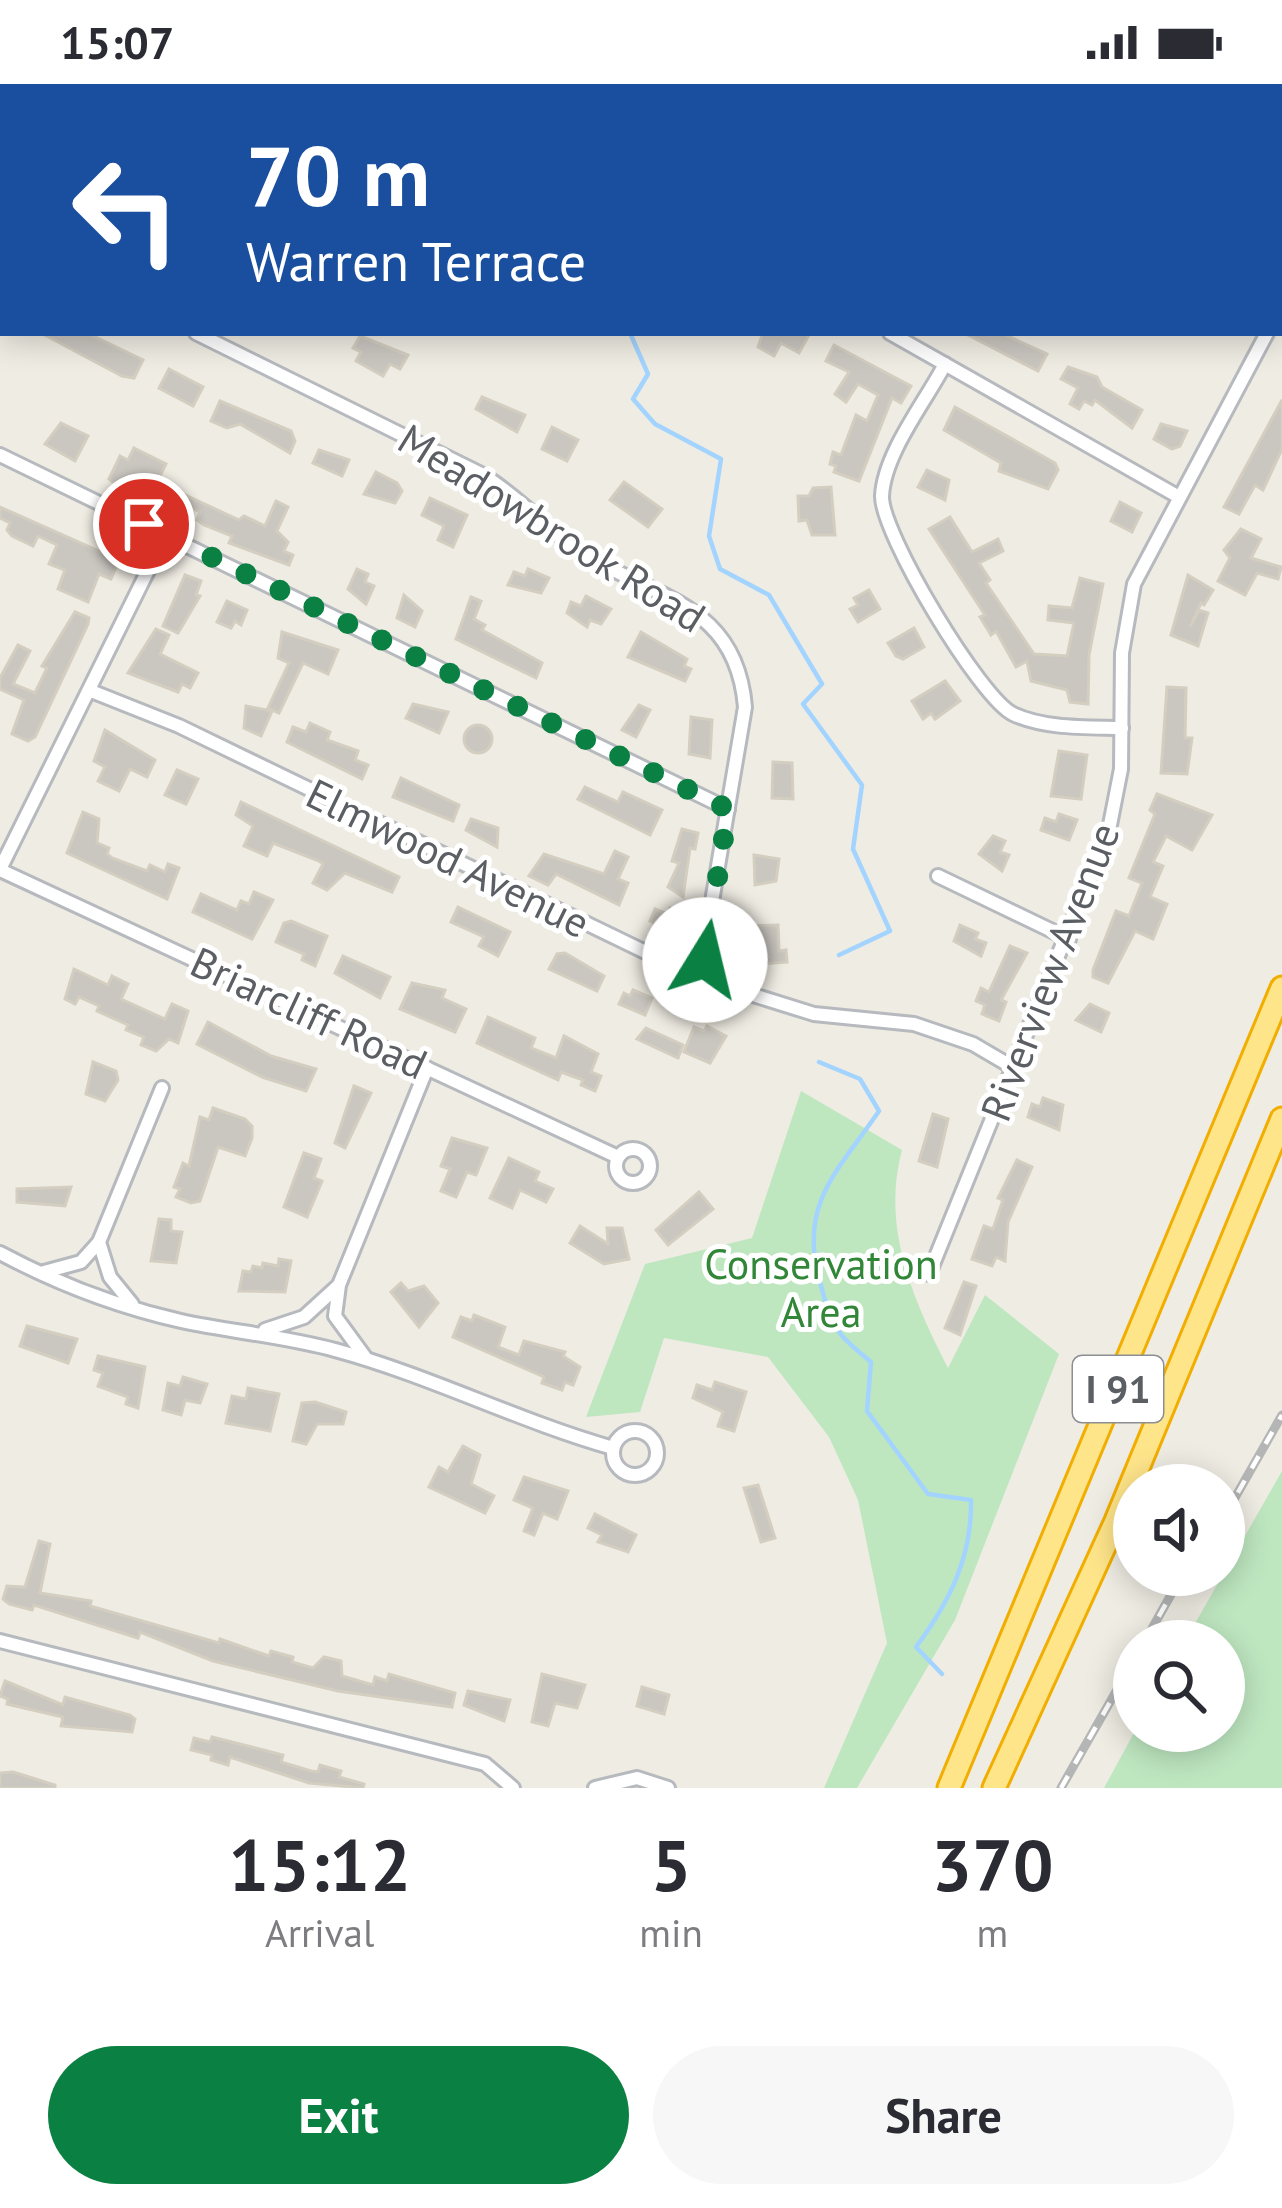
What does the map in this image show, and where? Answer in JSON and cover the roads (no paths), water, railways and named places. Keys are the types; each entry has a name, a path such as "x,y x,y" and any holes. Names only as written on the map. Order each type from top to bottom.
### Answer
{"highway":[{"name":"I 91","path":"950,1788 1282,988"},
{"name":"I 91","path":"994,1788 1116,1521 1282,1119"}],"street":[{"name":"Meadowbrook Road","path":"202,336 470,468 528,503 585,555 664,592 711,626 731,653 743,684 745,718 699,977"},
{"path":"895,336 1179,497"},
{"name":"Riverview Avenue","path":"928,1274 1069,939 1116,803 1127,604 1265,336"},
{"path":"945,364 884,487 890,532 976,677 999,705 1031,720 1122,728"},
{"path":"0,455 728,809"},
{"path":"0,870 166,534"},
{"name":"Elmwood Avenue","path":"91,691 178,726 699,977 814,1014 914,1024 973,1044 1014,1068"},
{"name":"Briarcliff Road","path":"0,870 618,1157"},
{"path":"938,876 1069,939"},
{"path":"368,1359 338,1324 339,1285 427,1068"},
{"path":"40,1273 81,1262 99,1242 162,1088"},
{"path":"99,1242 110,1277 136,1308"},
{"path":"0,1253 136,1308 368,1359 530,1423 614,1448"},
{"path":"250,1333 304,1317 339,1285"},
{"path":"0,1641 485,1764 513,1788"},
{"path":"595,1788 637,1778 668,1788"}],"waterway":[{"path":"631,336 648,374 633,399 655,424 721,459 709,536 720,569 769,595 822,684 803,704 862,785 853,849 890,931 839,955"},
{"path":"819,1062 860,1079 879,1111 837,1170 818,1208 814,1252 827,1307 841,1334 871,1362 867,1411 928,1494 971,1500 968,1541 957,1578 916,1647 942,1674"}],"railway":[{"path":"1245,1480 1282,1415"},
{"path":"1157,1620 1170,1596"},
{"path":"1061,1788 1113,1697"}],"park label":[{"name":"Conservation Area","path":"821,1288"}]}
